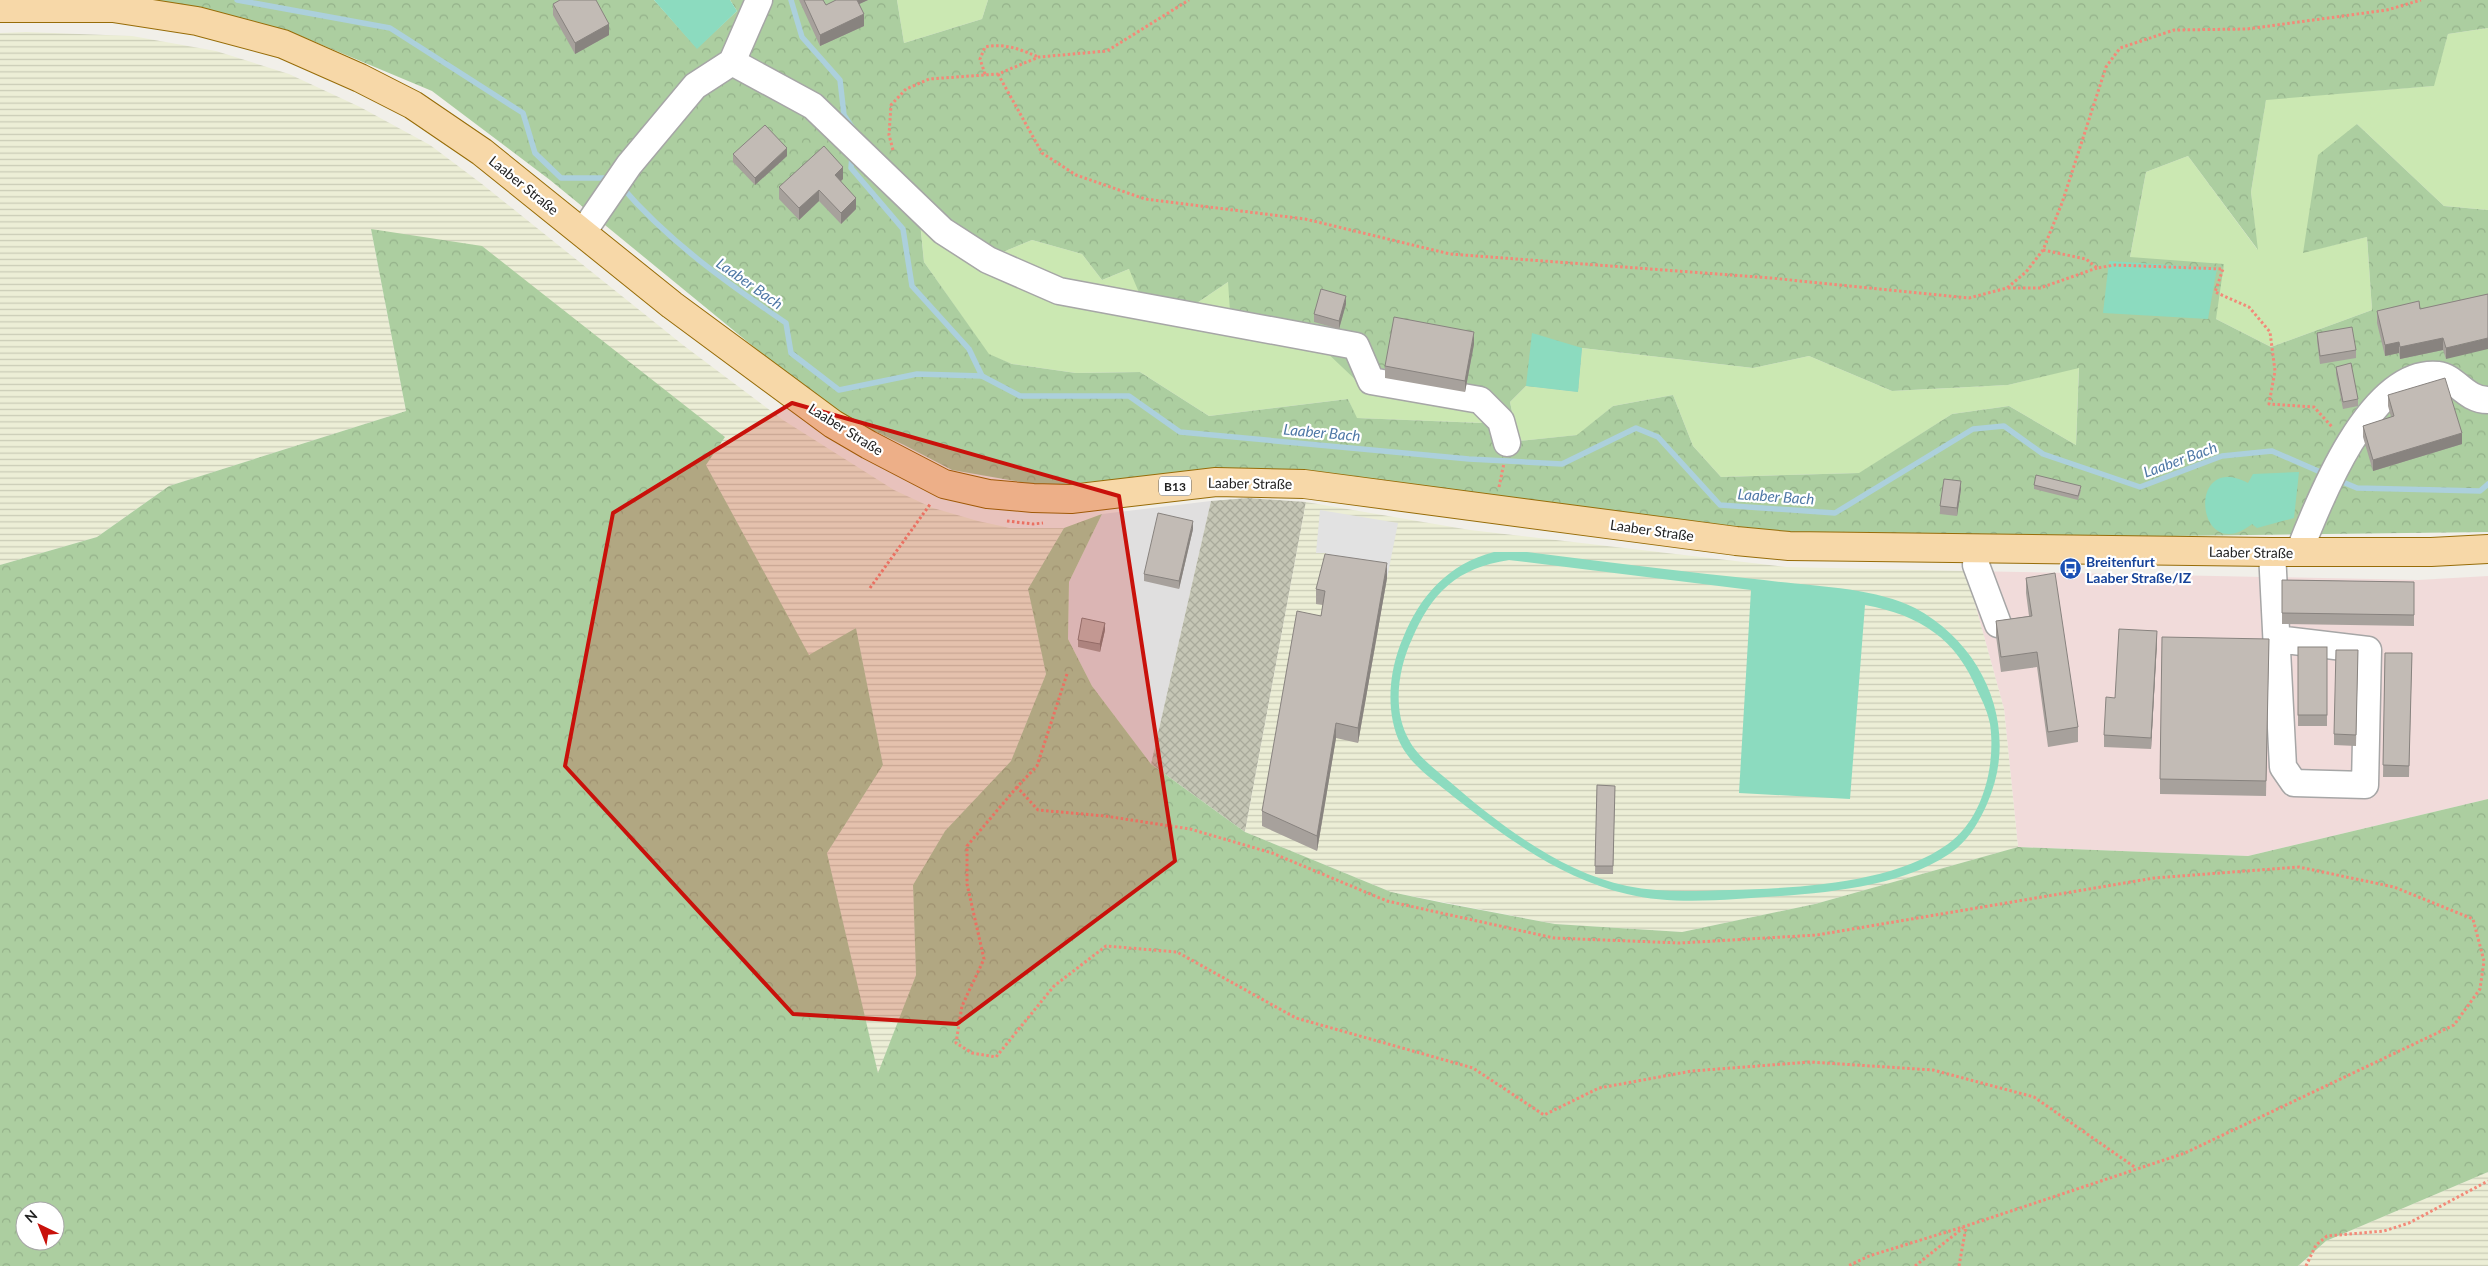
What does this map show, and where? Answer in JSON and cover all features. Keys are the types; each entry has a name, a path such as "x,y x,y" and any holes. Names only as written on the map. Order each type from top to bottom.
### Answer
{"main road":[{"name":"Laaber Straße","path":"0,8 71,7 148,13 197,21 283,44 360,78 413,105 482,152 728,348 833,424 869,445 935,498 988,494 1071,499 1216,482 1304,484 1736,541 1789,546 2272,552 2431,552 2488,549"}],"lane":[{"path":"582,232 629,165 695,86 732,62 759,0"},
{"path":"732,62 813,106 943,231 988,260 1059,291 1356,346 1371,381 1480,400 1501,421 1507,443"},
{"path":"2299,552 2325,487 2345,451 2380,401 2402,385 2420,377 2437,375 2445,378 2465,393 2480,400 2488,400"},
{"path":"1977,548 1976,565 1998,624"},
{"path":"2272,552 2283,767 2294,783 2365,785 2368,650 2277,640"}],"path":[{"path":"895,159 889,135 891,106 906,88 929,79 998,74 1039,57 1107,51 1189,0"},
{"path":"2007,288 2026,272 2043,250 2062,203 2106,67 2120,48 2174,30 2247,30 2387,10 2421,0"},
{"path":"985,74 980,59 985,47 997,44 1016,48 1039,57"},
{"path":"998,74 1042,154 1076,174 1145,199 1305,218 1450,254 1771,278 1969,298 2007,288 2040,288 2097,268 2115,265 2223,269 2215,292 2249,306 2270,332 2275,371 2269,404 2314,407 2345,451"},
{"path":"2043,250 2086,259 2097,268"},
{"path":"870,588 935,498"},
{"path":"998,519 1033,524 1050,521"},
{"path":"1068,674 1037,766 967,846 967,884 984,958 962,1006 956,1043 972,1053 996,1056 1054,986 1106,946 1177,952 1296,1018 1473,1068 1544,1115 1599,1088 1692,1071 1810,1062 1934,1070 2034,1097 2136,1168"},
{"path":"1017,787 1038,810 1105,816 1190,829 1272,853 1387,901 1554,938 1680,944 1817,935 2154,878 2299,867 2394,887 2473,919 2484,961 2480,989 2454,1024 2185,1154 2136,1168 1966,1226 1869,1256 1848,1266"},
{"path":"2306,1266 2316,1245 2327,1236 2384,1231 2409,1223 2488,1181"},
{"path":"1915,1266 1966,1226"},
{"path":"1959,1266 1966,1226"}],"highlighted area":[{"path":"792,403 1119,496 1175,861 957,1024 793,1014 565,766 613,513"}],"shaded area":[{"path":"26,32 132,36 216,51 289,74 360,107 430,145 482,184 683,345 783,420 894,490 933,508 978,521 1010,528 1064,528 1028,589 1046,674 1011,761 945,831 913,885 916,975 878,1074 827,853 883,765 856,628 809,656 706,465 724,437 371,229 406,411 169,486 97,537 0,565 0,33"},
{"path":"1248,498 1306,502 1245,832 1151,764 1211,501"},
{"path":"1211,501 1151,764 1092,686 1068,639 1069,582 1102,514"},
{"path":"1306,502 1470,530 1786,567 1966,571 2004,709 2018,847 1815,904 1682,932 1555,924 1391,892 1245,832"},
{"path":"1320,510 1398,523 1387,578 1325,569 1326,553 1316,553"},
{"path":"1966,571 2418,580 2488,576 2488,799 2248,856 2018,847 2004,709"},
{"path":"2488,1172 2488,1266 2298,1266 2326,1241"}],"green space":[{"path":"157,0 654,0 697,48 737,11 730,0 897,0 904,43 982,19 988,0 2488,0 2488,28 2448,34 2434,86 2266,100 2251,192 2258,250 2188,156 2146,172 2130,257 2224,264 2216,319 2271,347 2372,310 2367,237 2303,253 2318,155 2357,124 2444,206 2488,210 2488,532 2097,537 1794,536 1153,476 1044,486 952,470 832,411 550,180 432,91 296,34","holes":["920,222 981,261 1032,240 1082,254 1102,280 1129,269 1143,302 1188,309 1228,282 1231,326 1322,348 1361,385 1477,408 1482,423 1357,418 1348,399 1209,416 1140,372 1076,373 1012,364 989,354 924,262","1582,348 1753,368 1809,356 1892,391 2008,385 2079,368 2076,445 2009,406 1952,414 1859,473 1721,477 1693,446 1673,395 1613,406 1577,435 1518,441 1510,402 1526,386 1578,392"]},
{"path":"654,0 730,0 737,11 697,49"},
{"path":"897,0 988,0 982,19 904,43"},
{"path":"2488,28 2488,210 2444,206 2357,124 2304,252 2367,237 2372,310 2271,347 2216,319 2130,257 2146,172 2188,156 2257,249 2251,192 2266,99 2433,86 2448,34"},
{"path":"920,221 981,261 1032,240 1082,254 1102,280 1129,269 1188,309 1228,282 1322,348 1477,408 1483,423 1356,418 1348,399 1209,416 1140,372 1076,373 1012,364 989,355 924,262"},
{"path":"371,229 482,246 725,437 706,465 809,655 856,628 883,765 827,853 878,1073 916,975 913,885 945,831 1011,761 1046,674 1028,589 1064,528 1102,514 1069,582 1068,639 1092,686 1151,764 1245,832 1391,892 1444,903 1555,924 1682,932 1815,904 2018,847 2248,856 2488,799 2488,1172 2326,1241 2298,1266 0,1266 0,565 97,537 169,486 406,411"},
{"path":"2109,261 2217,268 2208,319 2103,313"},
{"path":"1532,333 1582,348 1578,392 1526,386"},
{"path":"1582,348 1753,368 1809,356 1892,391 2008,385 2079,367 2076,445 2009,406 1952,414 1860,473 1721,477 1693,446 1673,395 1613,406 1578,435 1518,441 1510,402 1526,386 1578,392"},
{"path":"2299,472 2294,518 2257,528 2252,524 2233,534 2219,532 2210,522 2205,508 2207,493 2214,482 2228,477 2248,483 2253,474"},
{"path":"1494,552 1527,552 1821,586 1862,591 1899,601 1915,608 1940,624 1961,644 1978,667 1990,692 1997,719 2000,748 1996,776 1981,816 1962,844 1939,860 1919,870 1873,884 1825,892 1723,900 1665,900 1646,898 1603,887 1557,868 1514,842 1431,779 1410,759 1395,731 1391,704 1392,677 1398,650 1410,623 1427,595 1449,573 1478,557","holes":["1509,560 1751,590 1739,793 1850,799 1865,605 1885,609 1919,623 1934,632 1948,644 1969,673 1989,720 1991,757 1984,790 1970,820 1948,844 1926,857 1900,868 1873,876 1814,885 1704,891 1665,891 1627,886 1578,870 1509,829 1488,814 1427,762 1409,740 1400,716 1399,703 1400,676 1407,651 1420,622 1438,595 1448,585 1475,569"]}],"building":[{"path":"560,0 596,0 609,24 575,43 553,4"},
{"path":"804,0 823,0 826,5 836,0 857,0 864,14 820,35"},
{"path":"765,125 787,148 755,178 733,154"},
{"path":"824,146 843,167 835,175 856,198 841,213 819,190 799,208 779,187"},
{"path":"1321,289 1346,296 1339,321 1314,314"},
{"path":"2488,294 2488,338 2446,348 2443,338 2400,347 2399,342 2385,345 2377,311 2419,301 2420,309"},
{"path":"1394,317 1474,332 1465,381 1385,366"},
{"path":"2352,327 2356,350 2320,356 2317,333"},
{"path":"2351,363 2358,399 2343,402 2336,367"},
{"path":"2445,378 2462,433 2373,460 2363,426 2394,416 2388,395"},
{"path":"2036,475 2081,486 2078,496 2034,485"},
{"path":"1944,479 1961,481 1957,508 1940,506"},
{"path":"1158,513 1193,521 1179,581 1144,574"},
{"path":"1325,554 1387,563 1358,728 1336,723 1317,836 1262,811 1297,611 1321,616 1325,591 1316,589"},
{"path":"2055,573 2078,727 2048,732 2037,652 2001,657 1996,621 2032,616 2026,578"},
{"path":"2282,580 2414,582 2414,615 2282,613"},
{"path":"1082,618 1105,623 1100,644 1078,640"},
{"path":"2119,629 2157,631 2151,738 2104,735 2106,697 2115,698"},
{"path":"2162,637 2269,639 2266,781 2160,779"},
{"path":"2298,647 2327,647 2327,715 2298,715"},
{"path":"2336,650 2358,650 2356,735 2334,734"},
{"path":"2385,653 2412,653 2409,766 2383,765"},
{"path":"1597,785 1615,786 1613,866 1595,866"}],"waterway":[{"name":"Laaber Bach","path":"237,0 390,28 523,113 535,153 561,178 611,178"},
{"path":"791,0 802,37 840,80 844,115 852,127"},
{"path":"852,155 851,168 903,229 912,286 969,349 982,376"},
{"name":"Laaber Bach","path":"621,186 678,243 720,277 786,323 791,353 839,390 917,374 982,376 1020,396 1129,396 1180,432 1469,459 1562,464 1636,428 1658,437 1720,505 1835,513 1973,429 2004,426 2043,454 2140,487 2222,456 2272,451 2325,474"},
{"name":"Laaber Bach","path":"2338,480 2357,488 2480,491 2488,484"}],"place":[{"name":"Breitenfurt Laaber Straße/IZ","path":"2070,569"}]}
